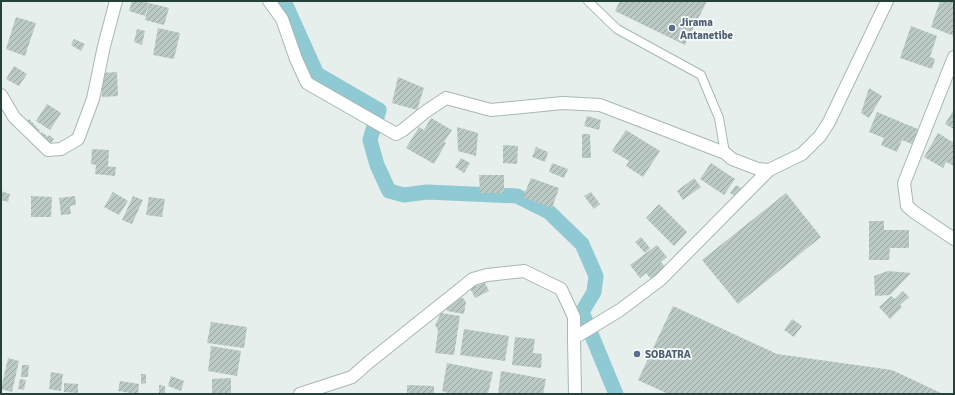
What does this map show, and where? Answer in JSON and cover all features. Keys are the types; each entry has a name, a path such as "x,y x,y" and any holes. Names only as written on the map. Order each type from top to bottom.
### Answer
{"street":[{"path":"1,95 14,117 48,150 62,149 78,139 93,99 104,46 116,1"},
{"path":"269,1 282,19 296,59 307,83 396,134 446,98 490,110 563,103 600,105 725,153 732,158 758,169 769,170"},
{"path":"574,338 620,310 660,280 769,170 802,154 820,136 840,100 887,1"},
{"path":"954,57 904,183 907,206 954,239"},
{"path":"300,394 352,377 473,279 487,275 524,271 561,289 574,317 575,394"}],"lane":[{"path":"588,1 617,29 701,75 719,118 725,153"}],"building":[{"path":"132,1 149,3 145,16 129,11"},
{"name":"Jirama Antanetibe","path":"620,1 707,1 685,45 615,11"},
{"path":"940,1 954,1 954,36 931,27"},
{"path":"149,3 169,8 164,25 145,20"},
{"path":"16,17 36,23 25,56 6,49"},
{"path":"911,26 937,36 930,57 935,59 932,69 900,58"},
{"path":"158,28 180,33 174,59 153,55"},
{"path":"137,29 145,31 142,45 134,42"},
{"path":"74,39 85,44 81,51 71,45"},
{"path":"14,66 27,74 19,86 6,79"},
{"path":"117,72 118,96 102,97 101,73"},
{"path":"398,77 424,88 417,110 392,103"},
{"path":"869,88 882,96 869,118 861,113"},
{"path":"47,104 61,113 50,130 36,121"},
{"path":"954,109 954,129 945,124"},
{"path":"877,112 920,130 914,145 902,140 897,152 881,145 884,138 869,132"},
{"path":"587,116 601,120 599,130 584,126"},
{"path":"431,118 452,130 444,142 446,143 434,164 406,148 419,127 424,130"},
{"path":"29,119 40,131 35,135 25,123"},
{"path":"457,127 478,133 476,156 458,151"},
{"path":"626,130 660,151 643,177 626,166 629,161 612,151"},
{"path":"42,132 48,137 49,135 54,139 48,147 37,138"},
{"path":"938,133 954,143 954,166 946,162 943,168 924,157"},
{"path":"582,134 590,134 591,158 582,158"},
{"path":"503,145 518,146 517,164 503,163"},
{"path":"536,147 548,152 545,162 532,157"},
{"path":"92,149 109,150 108,166 103,166 116,167 115,176 95,174 96,165 91,164"},
{"path":"461,158 470,163 464,173 455,167"},
{"path":"552,163 568,169 564,178 549,172"},
{"path":"711,163 735,179 724,195 700,179"},
{"path":"479,175 504,175 504,193 480,193"},
{"path":"531,178 559,188 552,208 523,197"},
{"path":"694,178 701,187 683,200 677,191"},
{"path":"736,185 744,190 738,198 730,193"},
{"path":"1,191 10,194 8,202 1,200"},
{"path":"113,192 128,201 119,215 104,207"},
{"path":"591,192 600,204 594,209 584,196"},
{"path":"786,193 821,237 738,304 702,260"},
{"path":"31,196 52,197 51,217 31,217"},
{"path":"75,196 76,205 70,206 71,214 61,215 59,198"},
{"path":"133,196 143,200 132,224 122,220"},
{"path":"149,197 165,199 162,217 146,215"},
{"path":"659,204 687,232 674,246 646,218"},
{"path":"869,221 884,221 884,230 909,230 909,248 890,248 889,260 869,260"},
{"path":"641,237 650,248 645,253 635,242"},
{"path":"657,245 667,257 661,262 665,267 662,269 663,272 652,280 646,273 640,278 630,265"},
{"path":"888,271 911,273 890,295 875,296 874,276"},
{"path":"485,283 489,291 475,298 470,288"},
{"path":"903,291 909,297 900,305 902,307 890,319 879,307 891,296 895,299"},
{"path":"454,297 463,298 466,302 464,314 447,311 447,306"},
{"path":"673,306 777,354 892,370 943,394 668,394 638,380"},
{"path":"441,313 460,316 454,355 435,353 438,330 435,325"},
{"path":"792,319 802,326 794,337 784,330"},
{"path":"211,322 247,327 244,348 207,343"},
{"path":"464,329 509,336 505,361 460,355"},
{"path":"515,337 535,339 533,353 542,354 541,368 512,365"},
{"path":"211,346 241,351 237,376 208,371"},
{"path":"8,358 19,361 12,392 1,389"},
{"path":"447,363 493,372 488,394 452,394 442,391"},
{"path":"22,365 29,365 28,377 21,377"},
{"path":"501,371 546,379 543,394 498,394"},
{"path":"51,372 63,374 61,391 49,389"},
{"path":"141,374 146,374 146,383 141,384"},
{"path":"171,376 184,381 181,391 168,386"},
{"path":"231,378 231,394 212,394 212,379"},
{"path":"20,379 26,380 24,390 18,389"},
{"path":"120,381 139,384 138,394 118,391"},
{"path":"64,383 78,384 78,393 64,392"},
{"path":"159,385 165,386 165,394 159,394"},
{"path":"407,385 434,386 434,394 407,394"}],"waterway":[{"path":"284,1 317,74 379,110 370,140 377,165 389,191 404,195 427,192 517,196 549,212 582,244 596,276 594,292 582,312 616,394"}],"place":[{"name":"Jirama Antanetibe","path":"672,28"},
{"name":"SOBATRA","path":"637,354"}]}
